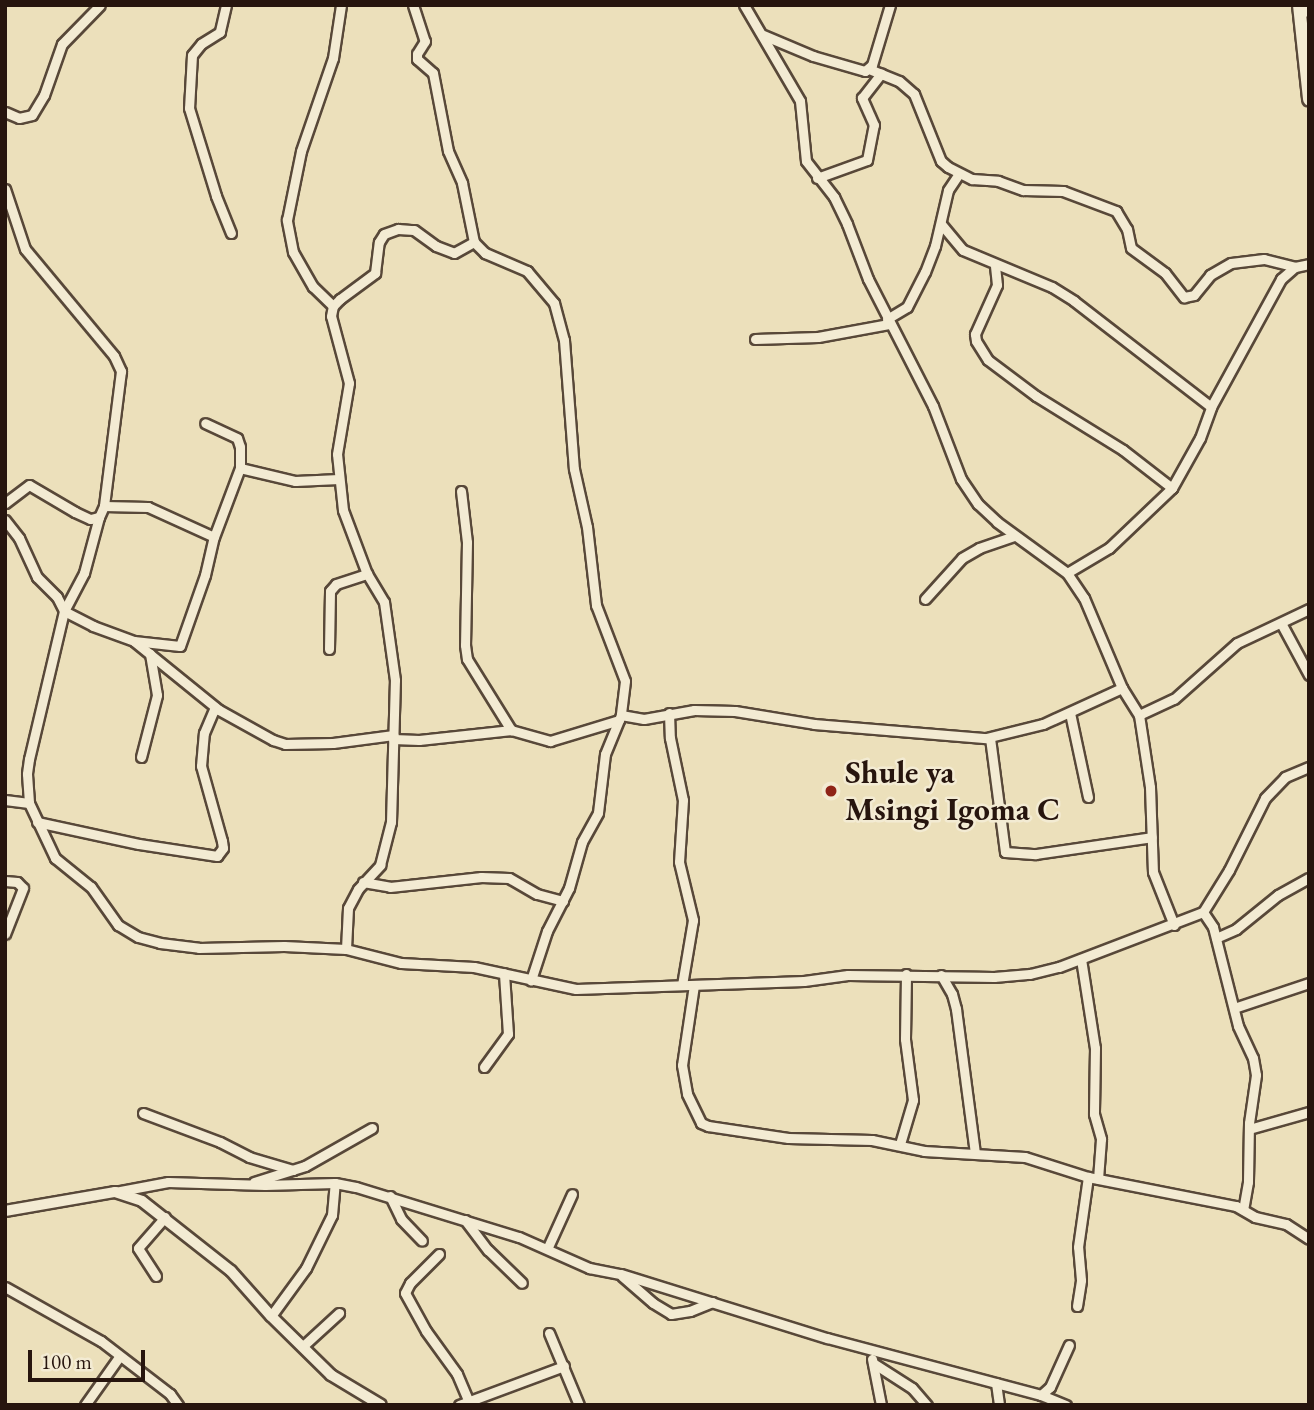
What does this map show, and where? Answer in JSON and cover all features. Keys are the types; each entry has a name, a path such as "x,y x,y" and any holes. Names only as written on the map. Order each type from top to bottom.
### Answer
{"main road":[{"path":"1301,5 1309,99"}],"street":[{"path":"5,112 19,118 32,115 44,95 62,44 100,5"},
{"path":"226,5 220,32 201,44 192,55 189,108 216,196 232,233"},
{"path":"341,5 330,71 301,151 289,200 288,220 293,251 313,287 333,306 332,326 349,383 338,434 339,479 344,510 366,574 384,602 395,680 394,796 387,844 380,865 363,882 348,908 346,949"},
{"path":"413,5 425,41 417,59 433,73 448,151 461,183 474,242 485,253 527,271 554,303 564,340 574,469 587,527 596,605 625,681 620,718 605,754 598,813 582,842 563,901 547,931 531,980"},
{"path":"744,5 800,101 806,161 834,198 848,224 868,279 933,406 968,493 1014,536 1067,573 1084,598 1122,688 1139,715 1150,787 1153,872 1174,925"},
{"path":"869,69 890,5"},
{"path":"1301,5 1309,13"},
{"path":"762,35 813,56 855,69 869,69 899,80 914,94 941,160 958,174 998,181 1023,190 1063,191 1116,211 1127,229 1130,248 1166,273 1186,298 1194,295 1220,267 1231,262 1264,259 1295,267 1309,264"},
{"path":"817,178 867,160 874,125 862,98 880,74"},
{"path":"755,339 818,337 888,321 907,307 925,272 941,224 948,190 958,174"},
{"path":"5,189 24,249 120,366 104,506 84,573 64,611 29,759 29,803 55,858 92,887 118,925 138,937 199,948 284,946 346,949 401,963 474,967 576,989 906,974 994,977 1030,974 1081,959 1203,912 1230,870 1265,798 1285,776 1309,767"},
{"path":"941,224 963,250 995,266 1052,287 1074,301 1211,407"},
{"path":"333,306 375,274 379,242 390,231 414,230 436,246 454,253 474,242"},
{"path":"995,266 997,285 975,334 976,341 988,360 1036,396 1123,450 1172,488"},
{"path":"1067,573 1109,548 1172,488 1200,438 1211,407 1281,279 1295,267"},
{"path":"5,520 19,538 37,577 57,597 64,611 93,626 134,641 180,646 205,575 214,537 240,468 237,438 205,423"},
{"path":"240,468 295,481 339,479"},
{"path":"5,503 29,485 90,519 99,517"},
{"path":"461,491 467,542 467,659 511,730"},
{"path":"104,506 148,507 214,537"},
{"path":"925,599 962,558 979,548 1014,536"},
{"path":"329,649 330,590 336,584 366,574"},
{"path":"1139,715 1174,699 1237,643 1309,609"},
{"path":"1281,623 1309,675"},
{"path":"134,641 215,707 247,727 285,744 393,737 419,740 511,730 550,741 620,718 644,719 694,710 734,711 814,724 990,738 1043,724 1122,688"},
{"path":"141,757 157,695 150,654"},
{"path":"37,822 139,844 217,856 223,848 222,841 201,766 204,733 215,707"},
{"path":"669,713 670,738 682,800 679,862 693,911 682,985"},
{"path":"1070,713 1088,797"},
{"path":"990,738 1005,852 1036,853 1152,837"},
{"path":"5,800 29,803"},
{"path":"363,882 390,887 481,877 509,878 537,894 563,901"},
{"path":"1216,938 1236,929 1278,895 1309,878"},
{"path":"5,881 17,882 23,888 5,934"},
{"path":"1203,912 1216,938 1238,1026 1253,1058 1256,1075 1249,1129 1248,1182 1243,1210"},
{"path":"1077,1306 1081,1280 1078,1247 1101,1139 1094,1114 1095,1048 1081,959"},
{"path":"484,1067 509,1034 504,973"},
{"path":"900,1144 913,1100 905,1039 906,974"},
{"path":"941,975 952,994 956,1009 975,1153"},
{"path":"1234,1008 1309,983"},
{"path":"694,985 682,1065 687,1094 701,1123 716,1128 788,1138 858,1139 900,1144 924,1151 1025,1157 1093,1178 1200,1198 1243,1210 1255,1217 1286,1224 1309,1239"},
{"path":"1249,1129 1309,1112"},
{"path":"143,1113 220,1142 249,1157 293,1170"},
{"path":"243,1185 293,1170 323,1157 372,1128"},
{"path":"5,1211 168,1182 243,1185 335,1183 390,1196 548,1247 582,1265 621,1274 870,1350 1041,1395 1066,1405"},
{"path":"271,1315 306,1268 332,1215 335,1183"},
{"path":"115,1192 142,1201 164,1217 231,1271 331,1375 381,1405"},
{"path":"548,1247 572,1194"},
{"path":"390,1196 401,1219 422,1241"},
{"path":"156,1276 138,1248 164,1217"},
{"path":"465,1220 488,1250 522,1283"},
{"path":"439,1254 410,1283 405,1293 418,1319 457,1374 464,1403 564,1366"},
{"path":"621,1274 653,1303 671,1314 690,1311 712,1302"},
{"path":"5,1287 78,1325 170,1394 178,1405"},
{"path":"303,1346 339,1312"},
{"path":"549,1334 579,1405"},
{"path":"1041,1395 1050,1387 1069,1345"},
{"path":"870,1350 881,1405"},
{"path":"85,1405 119,1357"},
{"path":"873,1363 912,1388 927,1405"},
{"path":"996,1383 999,1405"}],"place":[{"name":"Shule ya Msingi Igoma C","path":"831,791"}]}
